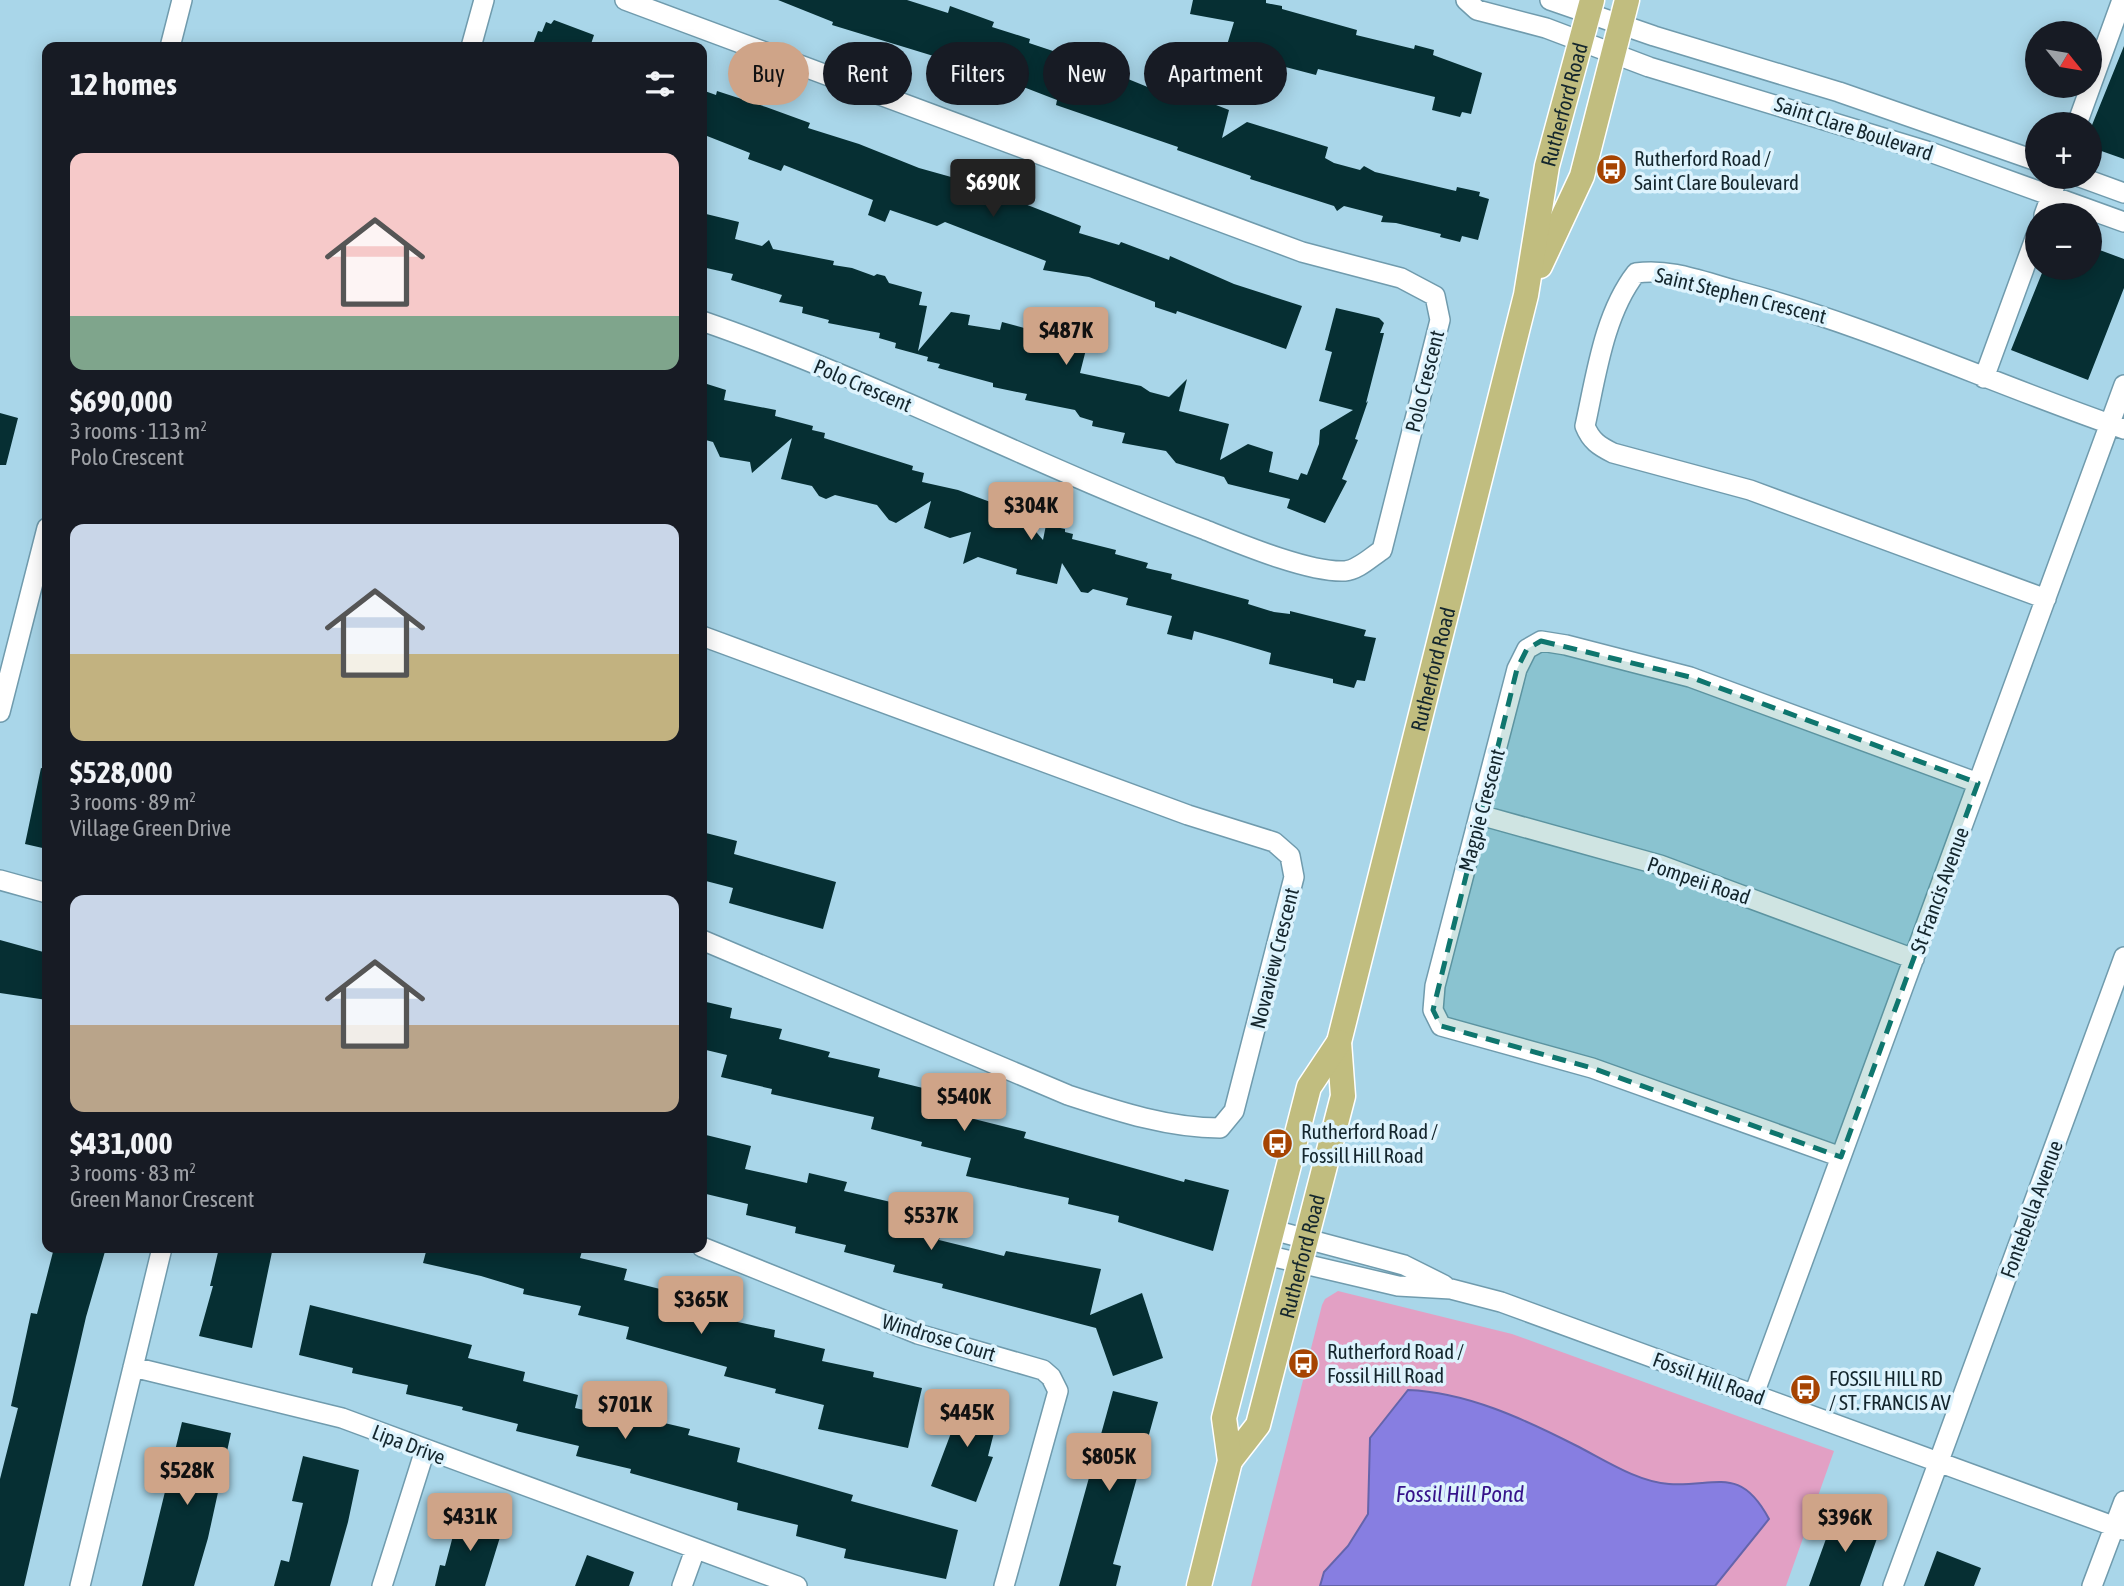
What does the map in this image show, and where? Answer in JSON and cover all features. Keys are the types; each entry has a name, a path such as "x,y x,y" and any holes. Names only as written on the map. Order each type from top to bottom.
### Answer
{"main road":[{"name":"Rutherford Road","path":"1526,295 1582,177 1627,0"},
{"name":"Rutherford Road","path":"1230,1461 1258,1425 1343,1096 1339,1042 1526,295 1548,166 1590,6"},
{"name":"Rutherford Road","path":"1199,1586 1230,1461 1224,1418 1309,1087 1339,1042"}],"street":[{"path":"171,42 182,0"},
{"path":"472,42 484,0"},
{"name":"Polo Crescent","path":"625,0 1302,252 1401,278 1435,296 1440,320 1382,550 1347,571 1326,569 1252,548 1169,517 887,396 707,323"},
{"name":"Saint Clare Boulevard","path":"1466,0 1478,10 1546,28 1613,53 1930,152 2124,222"},
{"name":"Saint Clare Boulevard","path":"1550,0 1590,6 1621,24 1839,92 2025,157"},
{"path":"2081,112 2122,0"},
{"path":"2102,184 2124,192"},
{"path":"2048,203 2054,189"},
{"path":"1984,378 2025,266"},
{"name":"Saint Stephen Crescent","path":"2046,599 1750,490 1613,453 1589,437 1585,426 1602,351 1623,289 1636,273 1657,270 1833,318 1984,378 2117,426"},
{"name":"St Francis Avenue","path":"1754,1394 2046,599 2117,426 2124,385"},
{"path":"0,712 42,548"},
{"name":"Novaview Crescent","path":"707,638 1188,815 1273,842 1290,856 1294,877 1234,1111 1220,1128 1180,1125 1119,1112 1068,1095 707,942"},
{"name":"Magpie Crescent","path":"1841,1157 1592,1068 1441,1026 1433,1010 1435,986 1517,669 1527,649 1541,641 1690,677 1978,783"},
{"name":"Pompeii Road","path":"1480,815 1660,865 1914,958"},
{"path":"0,880 42,892"},
{"name":"Fontebella Avenue","path":"1893,1586 2124,957"},
{"name":"Fossil Hill Road","path":"1273,1230 1404,1265 1451,1289 1501,1303 2119,1528"},
{"name":"Windrose Court","path":"707,1249 918,1334 1003,1356 1043,1370 1051,1377 1058,1391 1004,1586"},
{"path":"80,1586 161,1253"},
{"name":"Fossil Hill Road","path":"1266,1255 1398,1286 1451,1289"},
{"name":"Lipa Drive","path":"133,1367 342,1418 797,1586"},
{"path":"382,1586 425,1450"},
{"path":"2092,1586 2119,1528 2124,1501"},
{"path":"682,1586 695,1550"}],"highlighted area":[{"path":"1541,641 1690,677 1978,783 1841,1157 1592,1068 1441,1026 1433,1010 1517,669 1527,649"}],"shaded area":[{"path":"1338,1291 1512,1334 1834,1451 1786,1586 1251,1586 1322,1305 1325,1299"}],"water":[{"name":"Fossil Hill Pond","path":"1408,1390 1451,1396 1494,1408 1645,1479 1669,1484 1726,1482 1737,1485 1748,1491 1769,1519 1715,1586 1320,1586 1324,1572 1348,1546 1368,1514 1370,1438"}],"building":[{"path":"778,0 907,0 948,13 950,6 994,22 992,27 1030,39 1029,43 926,42 926,54 912,49 912,42 888,42 832,25 833,22"},
{"path":"1193,0 1266,0 1266,3 1282,6 1282,9 1357,30 1356,35 1414,49 1415,45 1434,50 1433,55 1482,73 1471,114 1462,112 1460,117 1432,110 1435,97 1318,69 1316,75 1287,67 1287,42 1228,42 1234,22 1190,14"},
{"path":"554,20 594,35 592,42 534,42 538,31 542,32 546,22 551,24"},
{"path":"1029,43 1043,48 1043,95 1029,89"},
{"path":"2124,46 2124,159 2102,151 2102,112 2097,112"},
{"path":"1130,80 1144,86 1144,105 1216,105 1229,110 1222,138 1247,122 1328,147 1325,158 1334,163 1360,170 1364,166 1375,172 1456,191 1457,187 1480,192 1479,196 1489,199 1478,240 1462,236 1460,242 1440,237 1441,234 1381,222 1383,216 1344,206 1337,211 1334,206 1250,179 1251,176 1177,150 1178,147 1056,105 1130,105"},
{"path":"717,91 728,95 728,105 760,105 810,123 808,128 859,144 919,168 969,182 1081,226 1079,233 1119,245 1121,242 1169,260 1170,256 1234,284 1302,306 1286,349 1177,311 1176,314 1155,307 1155,302 1089,277 1043,270 1046,261 945,222 937,226 890,210 885,222 868,215 873,200 784,165 781,171 748,159 750,153 707,136 707,92 716,95"},
{"path":"707,214 739,222 735,239 762,246 769,240 773,249 834,261 833,265 874,276 885,276 889,283 922,292 919,305 927,306 918,351 951,312 970,315 968,325 1000,330 1002,322 1028,329 1026,337 1072,353 1092,326 1080,373 1141,386 1150,392 1169,397 1187,379 1179,411 1229,424 1220,460 1248,444 1273,452 1269,472 1298,480 1301,473 1307,475 1319,444 1320,430 1353,410 1319,401 1332,352 1325,350 1336,308 1379,318 1384,323 1380,333 1384,333 1366,403 1368,401 1355,439 1358,440 1342,479 1347,481 1325,523 1287,508 1290,499 1228,484 1224,477 1176,463 1166,451 1122,443 1125,433 1092,426 1093,421 1080,417 1075,410 1025,400 1027,394 993,387 993,383 938,368 940,364 927,361 928,357 895,348 896,343 879,338 880,333 828,323 829,320 802,313 803,307 779,302 782,295 731,280 733,274 707,268"},
{"path":"2102,251 2124,259 2124,288 2088,380 2011,350 2039,280 2102,280"},
{"path":"707,384 726,390 724,400 776,410 775,416 813,426 812,430 825,433 824,438 913,466 912,470 924,473 922,482 958,490 1020,513 1043,540 1046,525 1065,529 1065,532 1073,534 1072,539 1116,550 1115,554 1148,563 1146,568 1172,574 1171,579 1249,600 1248,604 1274,612 1290,614 1290,611 1366,630 1364,636 1376,638 1365,681 1357,680 1354,688 1333,683 1333,679 1269,664 1271,653 1227,640 1194,631 1192,640 1167,634 1172,616 1126,605 1128,598 1093,589 1088,593 1081,592 1062,563 1057,584 1016,574 1017,569 978,557 963,564 971,532 950,538 924,528 931,501 896,523 889,520 877,505 835,495 826,499 819,496 812,486 781,479 792,438 752,473 750,462 720,457 713,442 707,440"},
{"path":"0,413 18,418 6,465 0,465"},
{"path":"41,768 42,768 42,848 25,844"},
{"path":"707,833 737,841 734,854 836,882 823,929 729,903 733,888 707,881"},
{"path":"0,940 42,952 42,999 0,993"},
{"path":"707,1002 732,1008 730,1018 782,1029 779,1039 830,1052 828,1057 880,1069 878,1077 927,1089 925,1098 977,1111 974,1119 1026,1132 1024,1138 1184,1182 1185,1179 1229,1190 1213,1251 1118,1222 1119,1216 1068,1204 1069,1198 966,1176 971,1158 921,1146 922,1142 871,1129 874,1117 771,1094 772,1089 721,1077 727,1055 707,1050"},
{"path":"707,1135 751,1146 745,1169 807,1183 809,1173 847,1182 844,1191 895,1203 892,1217 942,1229 939,1240 1004,1256 1006,1251 1101,1269 1090,1315 1142,1293 1163,1358 1113,1376 1096,1328 942,1288 943,1284 893,1272 895,1265 844,1252 846,1245 795,1233 796,1227 746,1215 748,1204 707,1194"},
{"path":"53,1253 105,1253 86,1317 24,1586 0,1586 0,1479 18,1408 11,1406 31,1313 37,1314"},
{"path":"218,1253 272,1253 252,1348 199,1336 213,1286 210,1286"},
{"path":"426,1253 581,1253 580,1258 627,1269 624,1280 676,1293 675,1298 726,1311 724,1319 775,1330 774,1337 825,1349 822,1361 874,1372 873,1377 922,1388 908,1448 818,1429 824,1405 775,1393 776,1389 724,1376 727,1367 626,1339 629,1327 578,1315 581,1306 523,1294 524,1289 423,1263"},
{"path":"310,1305 472,1345 468,1358 525,1372 523,1381 578,1395 575,1408 642,1423 643,1418 690,1429 688,1435 740,1448 737,1462 853,1495 851,1501 958,1530 946,1579 844,1558 846,1549 796,1536 798,1525 737,1510 738,1503 630,1473 631,1469 576,1456 579,1446 516,1431 518,1424 462,1410 463,1407 406,1394 408,1385 352,1373 353,1368 299,1355"},
{"path":"1113,1391 1158,1402 1113,1564 1121,1566 1116,1586 1059,1586"},
{"path":"951,1397 1000,1409 988,1456 993,1457 976,1502 931,1486 951,1433 943,1431"},
{"path":"182,1422 231,1433 208,1538 194,1586 142,1586"},
{"path":"303,1456 359,1470 348,1522 330,1586 274,1586 281,1560 289,1562 303,1503 292,1501"},
{"path":"459,1513 504,1524 485,1586 435,1586 440,1565 445,1566"},
{"path":"1835,1514 1880,1530 1860,1586 1809,1586"},
{"path":"1937,1551 1981,1568 1974,1586 1924,1586"},
{"path":"587,1555 634,1572 629,1586 575,1586"}],"place":[{"name":"Rutherford Road / Saint Clare Boulevard","path":"1611,170"},
{"name":"Rutherford Road / Fossill Hill Road","path":"1278,1143"},
{"name":"Rutherford Road / Fossil Hill Road","path":"1304,1363"},
{"name":"FOSSIL HILL RD / ST. FRANCIS AV","path":"1806,1390"}]}
